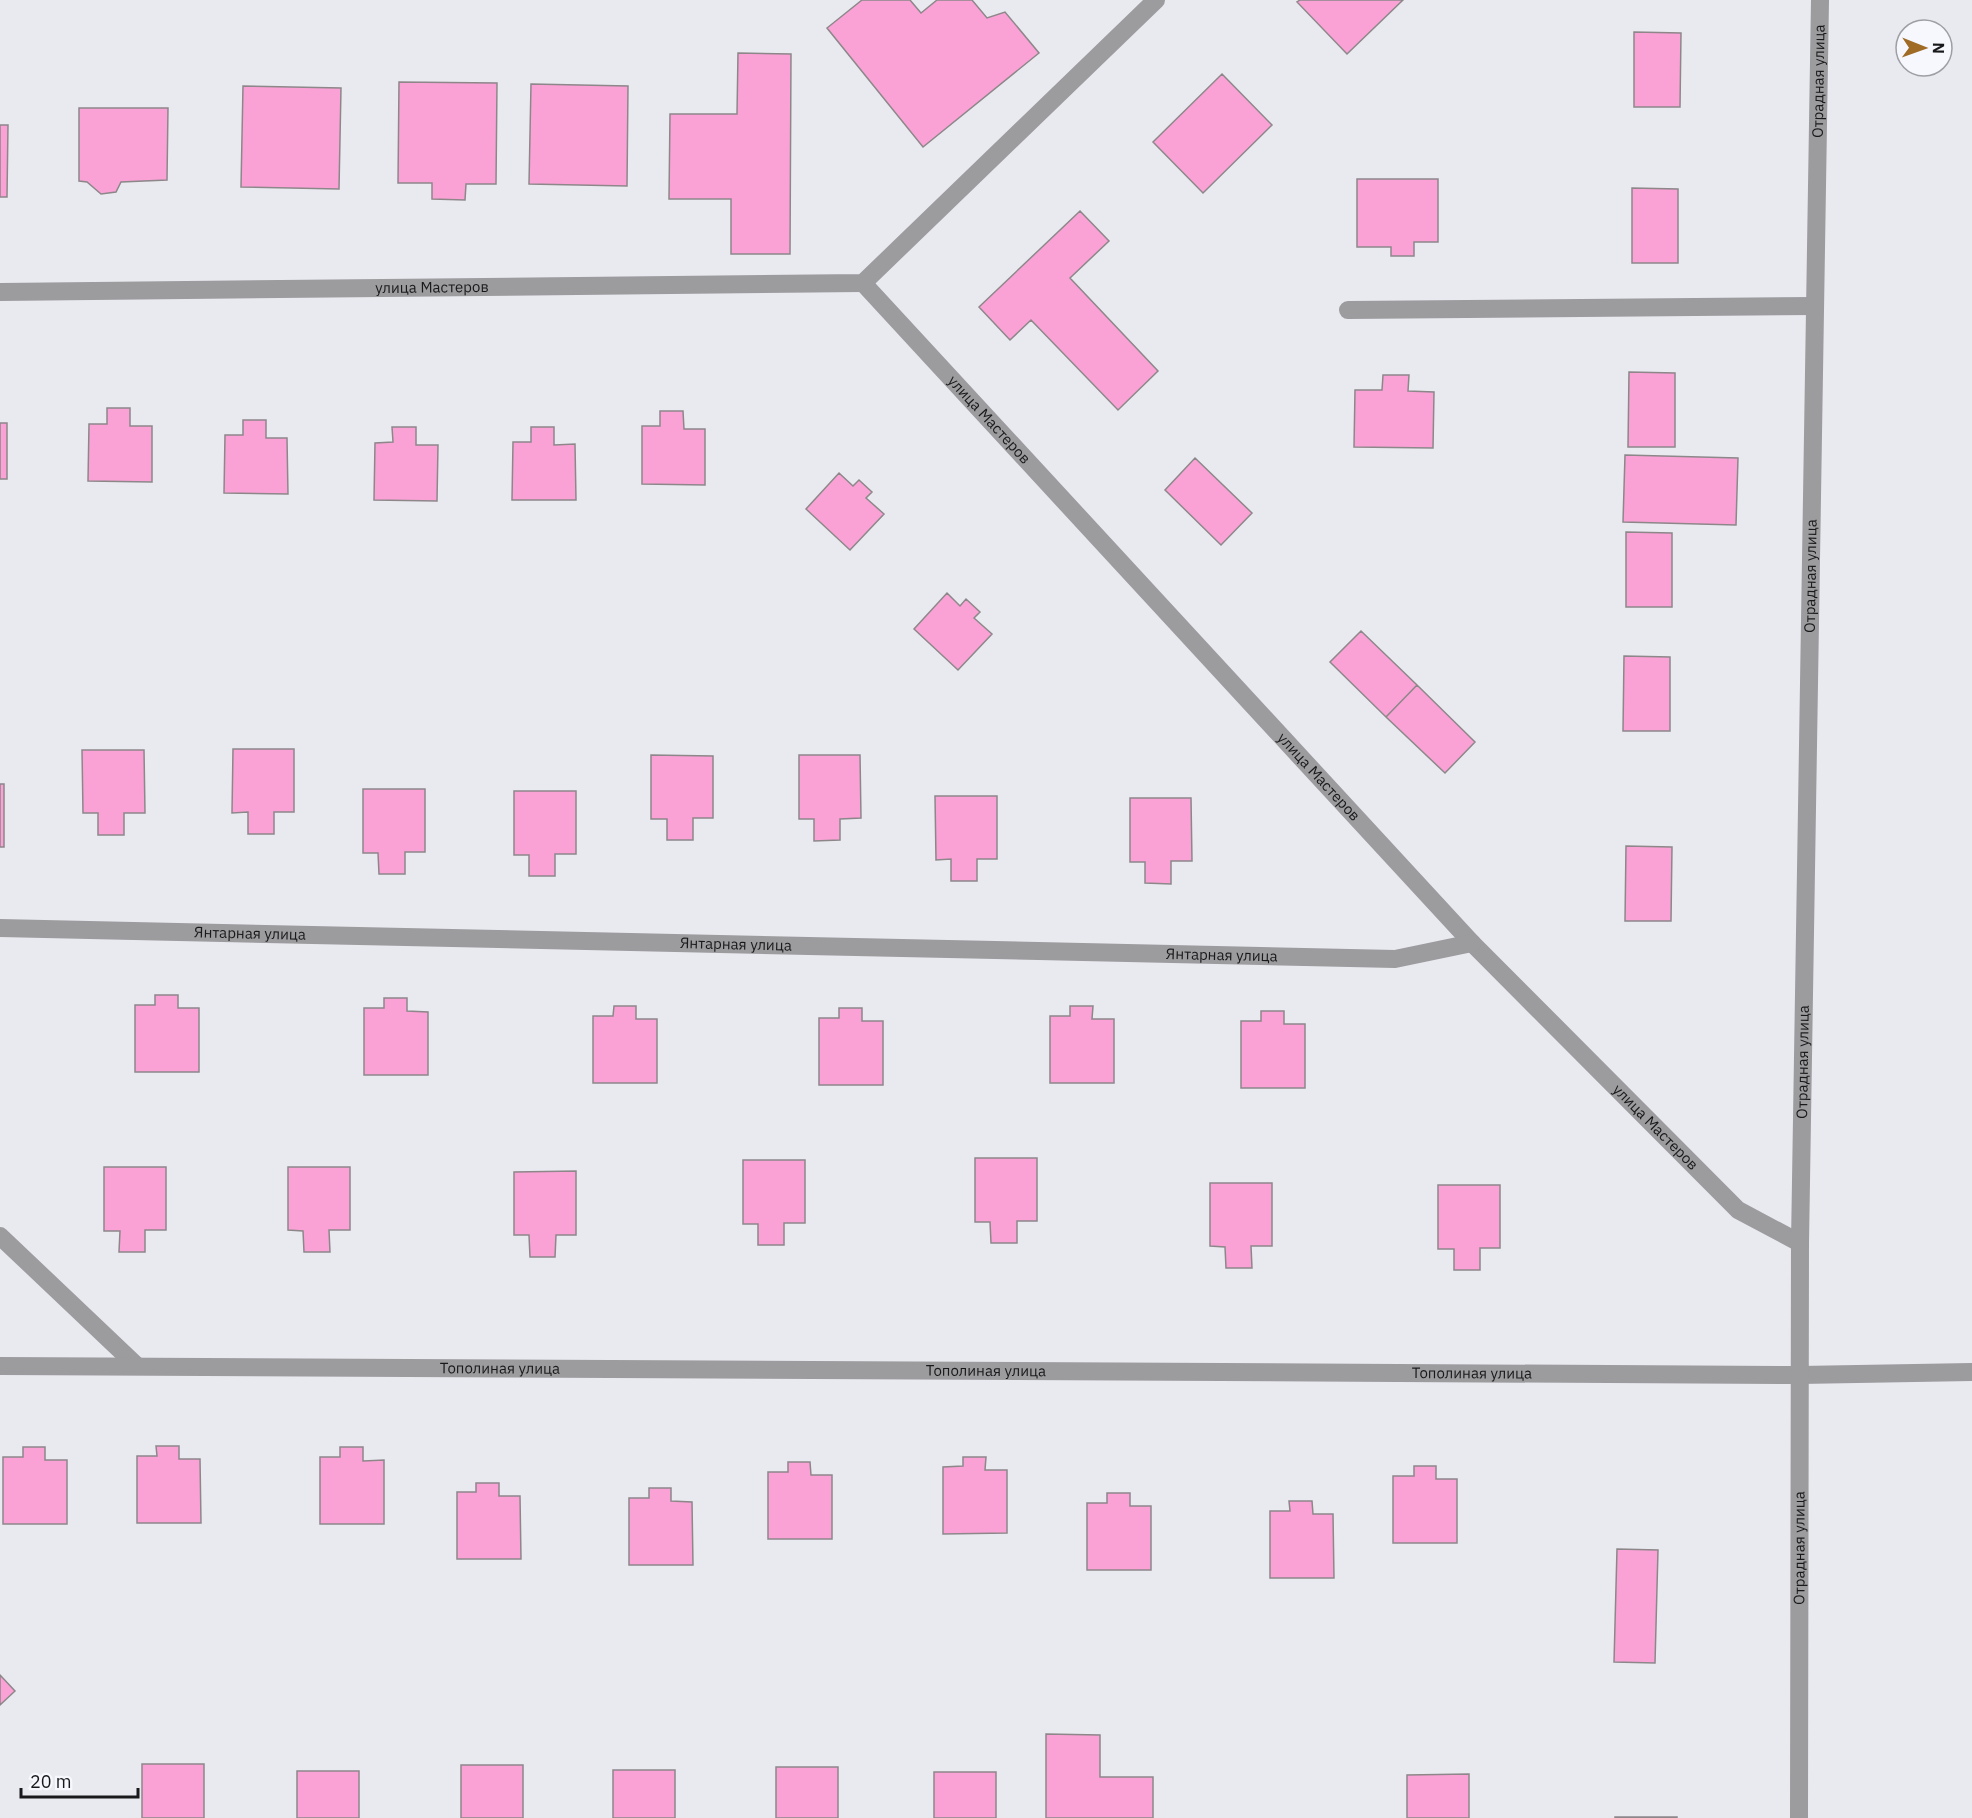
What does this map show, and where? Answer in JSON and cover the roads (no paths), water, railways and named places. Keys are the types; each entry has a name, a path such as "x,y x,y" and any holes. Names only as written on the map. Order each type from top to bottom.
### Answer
{"street":[{"path":"863,283 1156,0"},
{"name":"Отрадная улица","path":"1799,1818 1800,1243 1820,0"},
{"name":"улица Мастеров","path":"0,292 863,283 1472,943 1738,1210 1800,1243"},
{"path":"1348,310 1815,306"},
{"name":"Янтарная улица","path":"0,928 1395,960 1472,943"},
{"path":"0,1236 137,1366"},
{"name":"Тополиная улица","path":"0,1365 1800,1375 1972,1372"}]}
